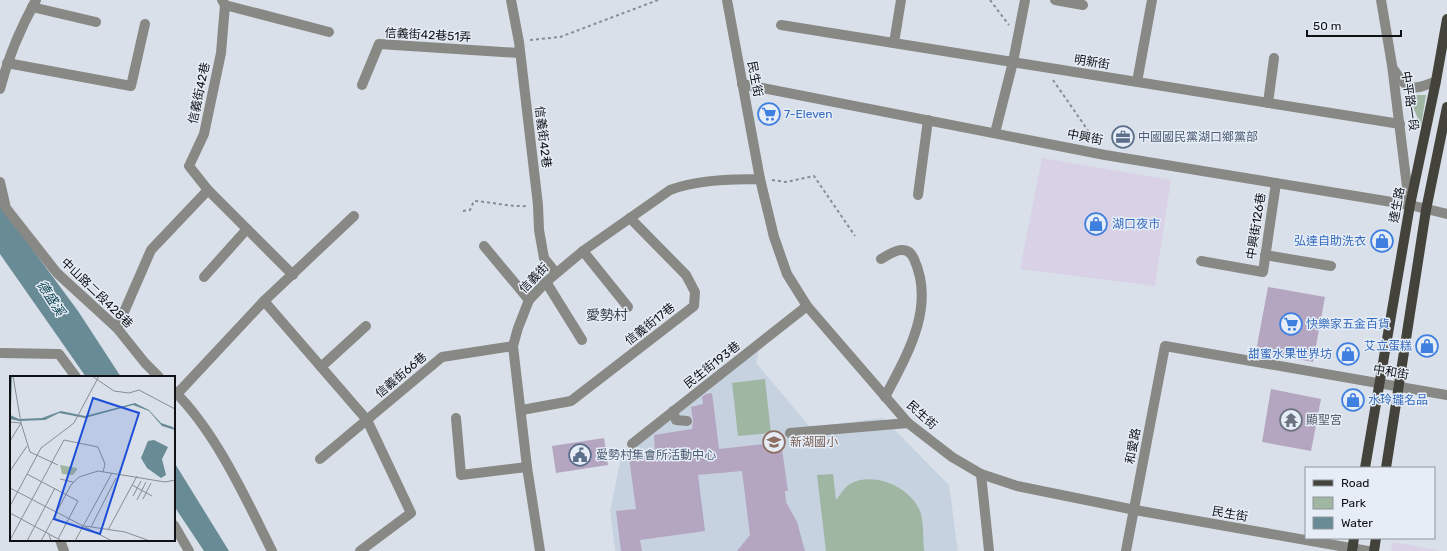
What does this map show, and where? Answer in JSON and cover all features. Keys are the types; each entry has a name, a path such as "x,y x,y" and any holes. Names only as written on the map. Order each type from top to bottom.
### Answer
{"main road":[{"name":"達生路","path":"1365,467 1378,383 1410,205 1436,81 1447,19"},
{"path":"1386,467 1397,387 1426,210 1446,112"},
{"path":"1374,551 1376,539"}],"street":[{"name":"信義街42巷","path":"511,0 519,42 519,53 538,205 539,230 544,258 556,273"},
{"name":"民生街","path":"727,0 760,178 774,237 787,274 807,306 908,423 952,457 981,474 1017,486 1135,510 1305,538"},
{"path":"894,43 901,0"},
{"path":"995,132 1013,62 1026,0"},
{"path":"1055,0 1083,4"},
{"path":"1137,82 1152,0"},
{"name":"中平路一段","path":"1381,0 1392,65 1410,205"},
{"name":"信義街42巷","path":"208,190 189,166 204,134 221,53 224,2"},
{"path":"224,2 329,32"},
{"path":"0,89 7,63 21,26 34,4 96,22"},
{"path":"7,63 132,86 145,24"},
{"name":"明新街","path":"780,25 1400,124"},
{"name":"信義街42巷51弄","path":"362,85 378,44 519,53"},
{"path":"1268,103 1274,58"},
{"path":"1392,65 1402,83 1413,88 1424,86 1436,81"},
{"name":"中興街","path":"742,84 995,132 1105,155 1410,205 1447,214"},
{"path":"918,194 928,120"},
{"name":"信義街","path":"540,551 527,467 522,410 513,346 529,300 546,282 583,251 670,190 686,184 760,178"},
{"name":"中山路二段428巷","path":"0,182 6,208 57,274 117,328 145,363 158,376"},
{"name":"中興街126巷","path":"1201,261 1263,272 1276,183"},
{"path":"117,328 151,250 208,190 293,275"},
{"path":"272,551 242,492 212,442 185,402 176,393 264,302 354,216"},
{"name":"信義街17巷","path":"522,410 571,401 694,306 695,292 686,274 630,218"},
{"path":"204,277 247,228"},
{"path":"484,246 529,300"},
{"path":"881,259 897,250 907,251 913,256 917,265 922,289 920,315 915,336 906,359 885,397"},
{"path":"583,251 628,307"},
{"path":"1265,255 1331,266"},
{"path":"546,282 582,340"},
{"path":"264,302 367,420 411,513 360,551"},
{"name":"民生街193巷","path":"632,444 807,306"},
{"path":"321,367 366,326"},
{"name":"信義街66巷","path":"320,459 442,357 513,346"},
{"name":"中和街","path":"1166,346 1447,396"},
{"name":"和愛路","path":"1126,551 1166,346"},
{"path":"0,353 59,354 75,376"},
{"path":"673,411 676,420 687,421"},
{"path":"456,418 461,475 527,467"},
{"path":"790,434 908,423"},
{"path":"981,474 989,551"},
{"path":"175,527 189,551"},
{"name":"民生街","path":"1310,539 1352,546 1368,551"},
{"path":"60,541 64,551"}],"path":[{"path":"519,42 560,37 658,0"},
{"path":"990,0 1018,37"},
{"path":"1044,67 1105,155"},
{"path":"760,178 786,182 814,176 855,236"},
{"path":"463,211 470,210 474,201 518,207 538,205"}],"shaded area":[{"name":"湖口夜市","path":"1042,158 1171,180 1155,286 1020,269"},
{"name":"新湖國小","path":"759,350 756,363 810,427 883,418 949,485 958,551 615,551 610,511 621,457"},
{"path":"1393,542 1441,551 1391,551"}],"green space":[{"path":"1408,95 1426,95 1421,126"},
{"path":"765,379 771,433 738,436 732,383"},
{"path":"833,474 836,500 844,489 850,484 859,480 870,479 900,488 915,502 920,511 923,525 924,551 826,551 817,475"}],"water":[{"name":"德盛溪","path":"0,201 16,227 78,311 120,376 85,376 0,254"},
{"path":"175,464 229,551 204,551 175,508"}],"building":[{"name":"快樂家五金百貨","path":"1268,287 1325,297 1313,362 1256,351"},
{"name":"顯聖宮","path":"1271,389 1321,399 1311,451 1262,442"},
{"path":"712,393 719,449 781,442 788,491 785,491 786,502 797,522 805,551 737,551 750,535 742,471 698,475 705,531 640,540 642,551 621,551 616,511 636,509 629,458 655,454 654,435 692,429 693,421 691,407 703,404 702,397 706,394"},
{"name":"愛勢村集會所活動中心","path":"604,438 608,465 556,473 552,446"}],"place":[{"name":"7-Eleven","path":"769,114"},
{"name":"中國國民黨湖口鄉黨部","path":"1123,137"},
{"name":"湖口夜市","path":"1096,224"},
{"name":"弘達自助洗衣","path":"1382,241"},
{"name":"快樂家五金百貨","path":"1291,324"},
{"name":"艾立蛋糕","path":"1427,346"},
{"name":"甜蜜水果世界坊","path":"1348,354"},
{"name":"水玲瓏名品","path":"1353,400"},
{"name":"顯聖宮","path":"1291,420"},
{"name":"新湖國小","path":"774,442"},
{"name":"愛勢村集會所活動中心","path":"580,455"}],"district":[{"name":"愛勢村","path":"607,315"}]}
